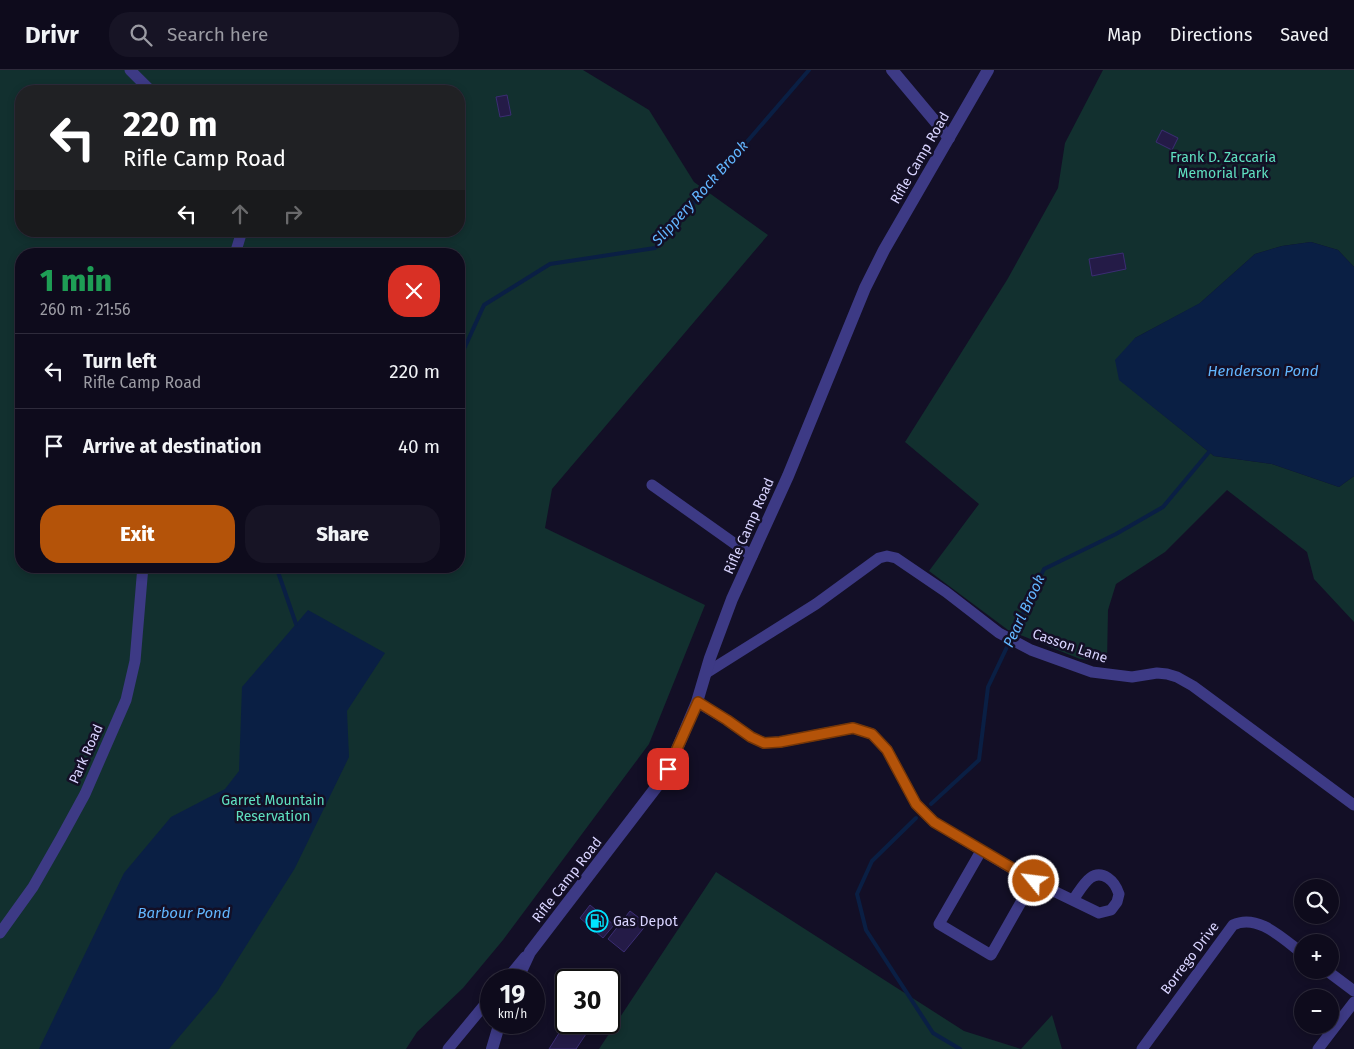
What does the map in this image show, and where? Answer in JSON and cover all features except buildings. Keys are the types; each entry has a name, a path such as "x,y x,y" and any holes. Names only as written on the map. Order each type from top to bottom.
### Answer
{"street":[{"path":"130,70 145,85"},
{"path":"892,70 949,138"},
{"name":"Rifle Camp Road","path":"522,969 530,952 661,781 674,756 698,702 732,599 788,476 865,288 884,250 988,70"},
{"path":"652,485 752,556"},
{"name":"Casson Lane","path":"706,673 816,604 879,558 887,556 896,558 911,568 999,633 1031,650 1092,672 1132,677 1157,673 1177,677 1193,686 1354,805"},
{"name":"Park Road","path":"0,933 33,887 61,838 84,794 126,700 135,661 142,573"},
{"path":"698,702 751,737 764,743 780,742 853,728 872,734 887,750 916,804 934,822 1034,881 1073,900"},
{"path":"981,851 939,924 991,954 1034,881"},
{"name":"Borrego Drive","path":"1142,1049 1233,925 1243,921 1256,922 1294,947"},
{"path":"515,969 530,952"},
{"path":"1338,979 1354,991"},
{"path":"1318,1049 1354,1002"},
{"path":"448,1049 480,1010"},
{"path":"492,1049 496,1034"}],"green space":[{"name":"Garret Mountain Reservation","path":"0,70 583,70 649,110 694,182 768,235 552,489 545,528 705,605 649,744 503,940 463,988 417,1032 406,1049 0,1049"},
{"name":"Frank D. Zaccaria Memorial Park","path":"1103,70 1354,70 1354,267 1338,250 1311,242 1282,246 1255,254 1199,304 1135,338 1120,380 1214,456 1272,464 1339,487 1354,476 1354,622 1314,579 1307,552 1227,490 1165,552 1116,584 1108,610 1107,662 1080,659 1008,630 929,571 979,504 905,442 1007,280 1058,188 1065,143"},
{"path":"716,872 964,1031 1021,1049 599,1049 609,1034 620,1034 620,1017"},
{"path":"1052,1015 1062,1049 1021,1049"}],"water":[{"name":"Henderson Pond","path":"1311,242 1338,250 1354,267 1354,476 1339,487 1272,464 1214,456 1119,380 1115,360 1135,338 1200,303 1255,254 1282,246"},
{"name":"Barbour Pond","path":"308,610 385,653 347,711 349,757 295,868 217,992 169,1049 39,1049 124,873 171,817 225,789 239,771 242,687"}],"waterway":[{"name":"Slippery Rock Brook","path":"465,347 484,305 550,264 655,248 809,70"},
{"name":"Pearl Brook","path":"931,804 979,760 988,687 1044,569 1116,534 1163,507 1209,452"},
{"name":"Slippery Rock Brook","path":"278,573 296,624"},
{"name":"Pearl Brook","path":"916,818 872,861 857,894 866,930 933,1033 960,1049"}],"place":[{"name":"Gas Depot","path":"597,921"}],"route":[{"path":"668,769 698,702 751,737 764,743 780,742 853,728 872,734 887,750 916,804 934,822 1034,881"}]}
